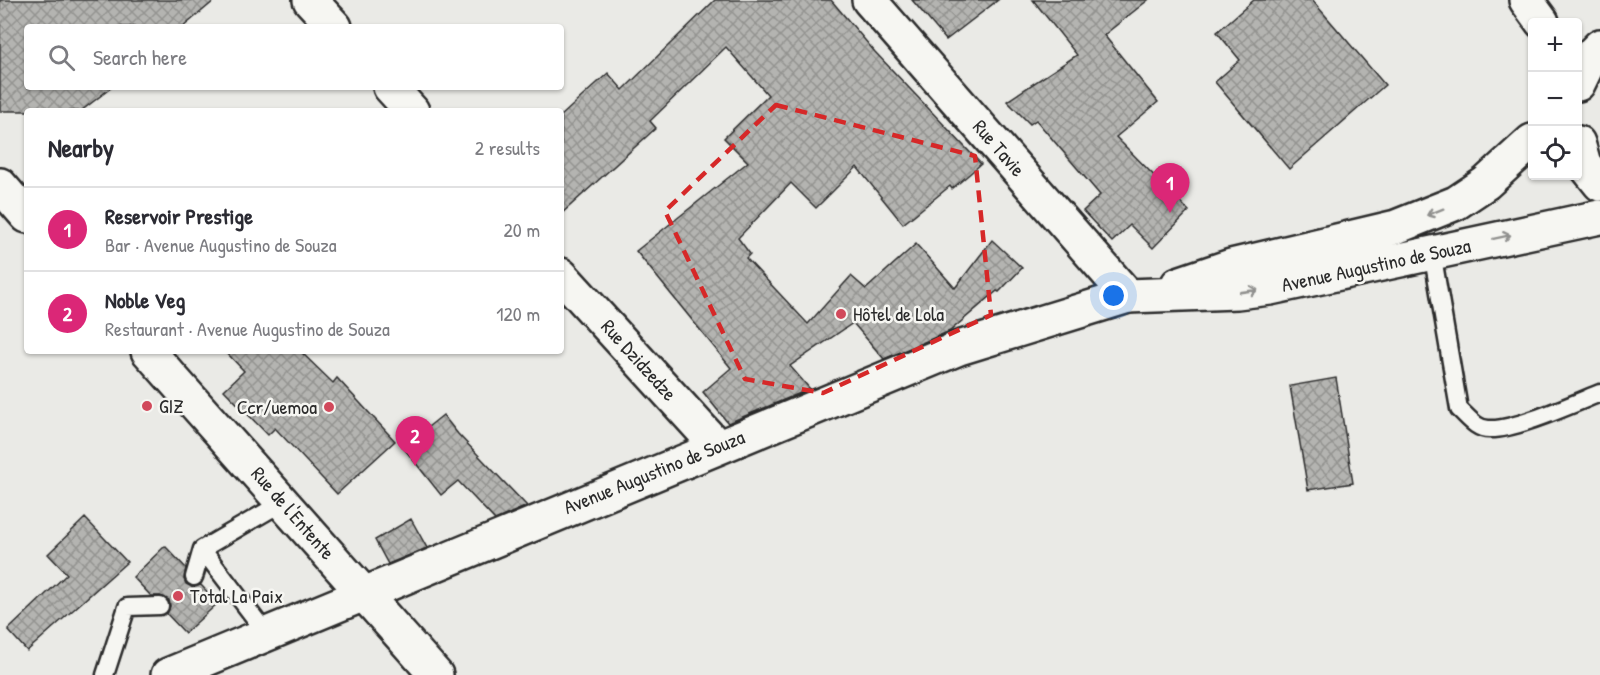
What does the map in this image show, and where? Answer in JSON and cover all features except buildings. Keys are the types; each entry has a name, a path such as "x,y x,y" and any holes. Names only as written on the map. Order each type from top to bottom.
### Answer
{"main road":[{"path":"310,0 332,24"},
{"name":"Rue Tavie","path":"869,0 1138,295"},
{"path":"1526,0 1539,18"},
{"path":"1582,73 1593,53 1600,46"},
{"path":"393,90 409,108"},
{"name":"Avenue Augustino de Souza","path":"168,675 717,446 959,348 1231,266 1396,227 1456,203 1486,183 1528,145"},
{"path":"1582,157 1584,164 1600,184"},
{"path":"0,185 24,213"},
{"name":"Avenue Augustino de Souza","path":"1138,295 1237,292 1270,288 1600,217"},
{"name":"Rue Dzidzedze","path":"564,278 717,446"},
{"name":"Rue de l'Entente","path":"151,354 436,675"}],"lane":[{"path":"1432,252 1460,409 1474,424 1488,430 1505,428 1600,393"},
{"path":"194,577 201,549 284,502"},
{"path":"201,549 266,633"},
{"path":"105,675 127,607 160,606"}],"highlighted area":[{"path":"776,105 975,156 991,315 823,393 745,379 665,211"}],"place":[{"name":"Reservoir Prestige","path":"1170,213"},
{"name":"Hôtel de Lola","path":"841,314"},
{"name":"GIZ","path":"147,406"},
{"name":"Ccr/uemoa","path":"329,407"},
{"name":"Noble Veg","path":"415,466"},
{"name":"Total La Paix","path":"178,596"}]}
